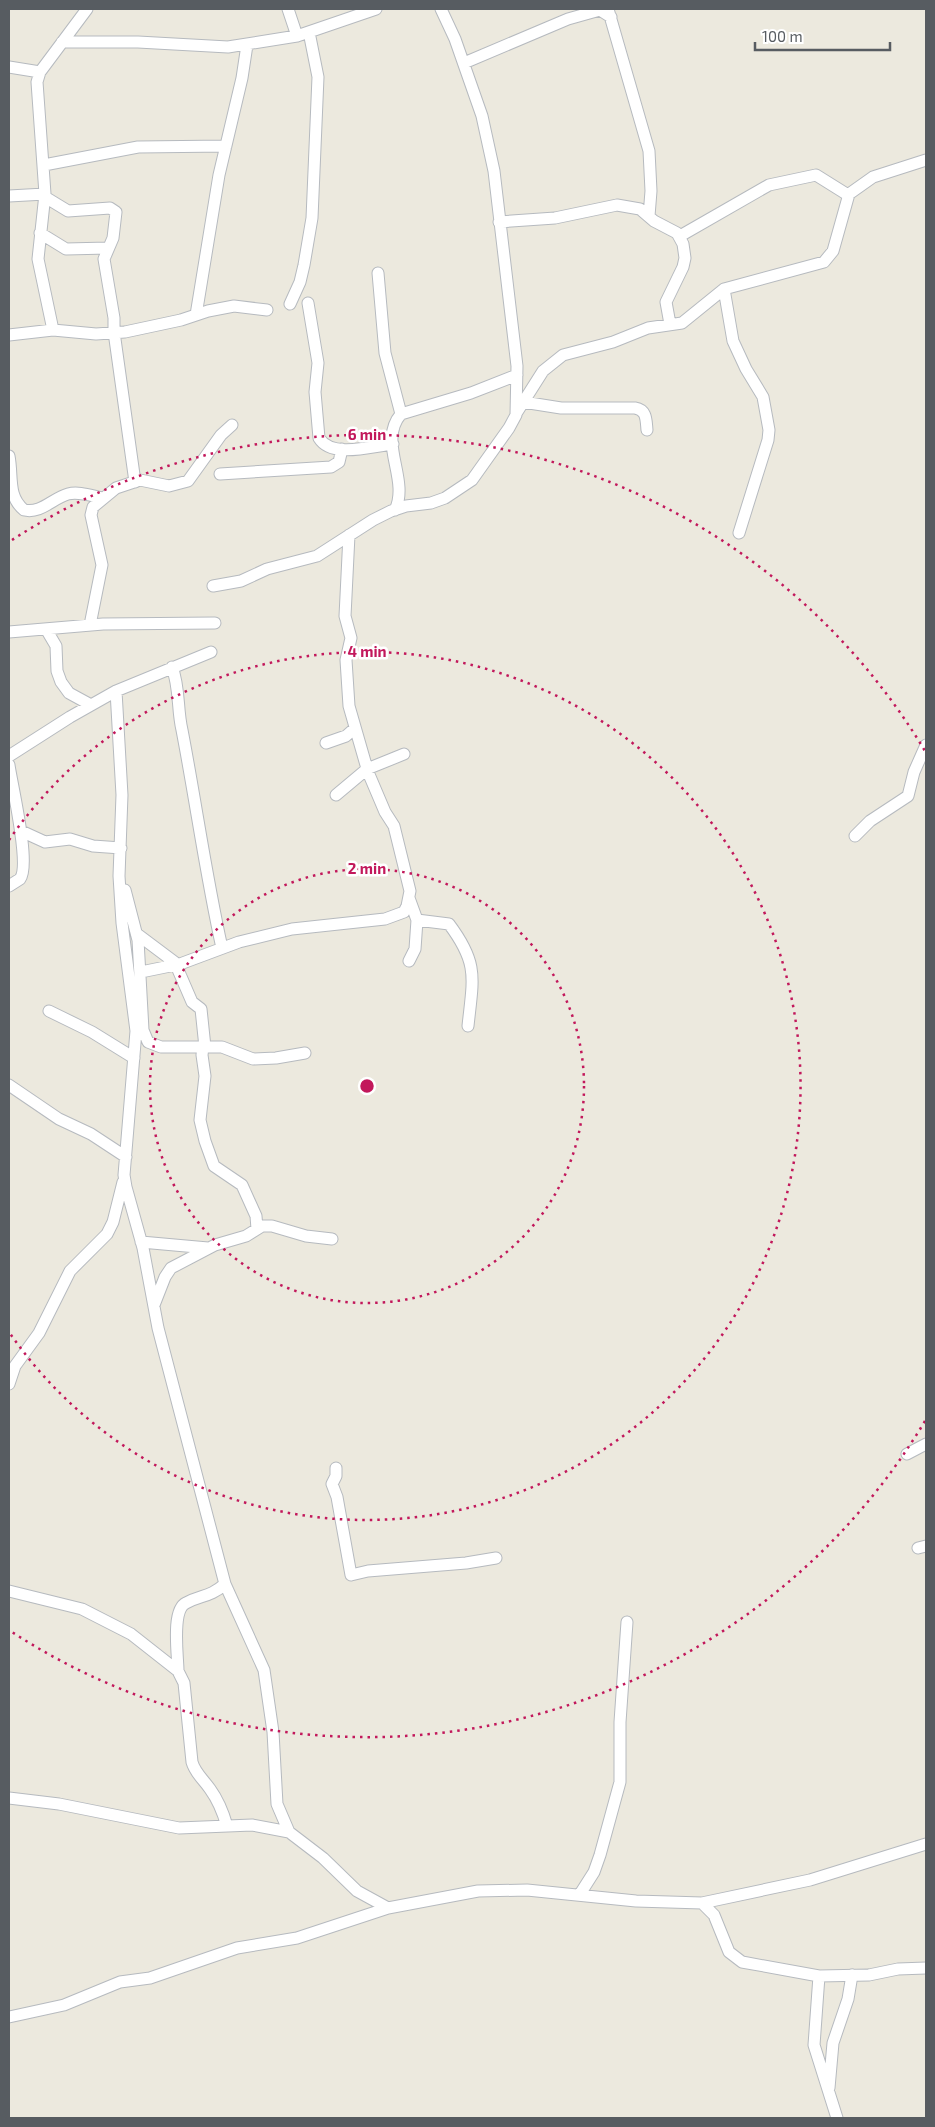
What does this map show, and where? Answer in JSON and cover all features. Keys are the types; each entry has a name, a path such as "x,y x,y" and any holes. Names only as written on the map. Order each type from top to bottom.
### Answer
{"street":[{"path":"53,330 38,259 45,195 37,82 40,72 87,9"},
{"path":"288,9 297,36"},
{"path":"62,42 138,42 228,47 297,36 376,9"},
{"path":"440,9 464,63 487,135 517,375 516,415"},
{"path":"464,63 568,19 600,10 609,13 649,151 651,192 649,216"},
{"path":"290,304 304,265 312,218 318,77 309,32"},
{"path":"196,315 206,244 242,78 247,45"},
{"path":"9,67 40,72"},
{"path":"44,165 138,147 226,146"},
{"path":"213,586 241,580 267,569 317,556 373,520 406,506 431,503 464,487 472,480 543,371 563,355 621,339 648,328 686,321 724,289 824,262 833,251 848,196 873,177 926,160"},
{"path":"680,236 769,185 789,179 816,174 848,196"},
{"path":"9,196 45,195 66,210 75,212 114,209 116,212 115,228 104,259 114,318 114,332 135,482"},
{"path":"499,222 555,218 617,205 640,209 680,236 685,258 683,267 666,302 670,324"},
{"path":"40,233 66,249 108,248"},
{"path":"378,273 385,353 401,414"},
{"path":"724,289 733,341 746,369 763,397 769,430 768,440 739,533"},
{"path":"308,303 318,363 315,399 319,438 326,446 342,450 393,444"},
{"path":"9,335 53,330 96,334 181,320 208,311 234,306 267,310"},
{"path":"395,510 400,498 400,483 394,462 393,444 395,422 401,414 517,375"},
{"path":"523,402 577,408 635,408 643,411 646,417 647,430"},
{"path":"90,626 102,565 91,512 103,498 116,488 144,480 170,486 188,481 221,435 232,425"},
{"path":"220,474 330,467 339,462 342,450"},
{"path":"9,456 12,472 12,494 24,510 35,510 68,494 86,494 103,498"},
{"path":"141,972 177,964 239,942 292,929 397,916 404,912 410,890 394,826 385,812 367,769 349,706 346,660 351,638 345,616 350,535"},
{"path":"9,632 90,626 215,623"},
{"path":"46,629 56,646 56,671 61,682 68,693 91,705"},
{"path":"9,756 116,691 211,652"},
{"path":"172,667 178,688 181,728 194,785 206,870 222,948"},
{"path":"9,1384 15,1366 39,1333 70,1271 107,1234 113,1222 124,1175 136,1031 122,923 119,876 122,795 116,691"},
{"path":"326,743 346,736 355,728"},
{"path":"855,836 870,821 908,796 914,772 926,745"},
{"path":"336,795 367,769 404,754"},
{"path":"9,765 16,811 22,831 22,876 9,886"},
{"path":"22,831 45,842 70,839 93,846 121,848"},
{"path":"119,876 136,934 141,972 144,1030 148,1042 161,1047 222,1047 253,1059 276,1058 305,1053"},
{"path":"408,897 417,920 415,949 409,961"},
{"path":"417,920 449,924 470,958 473,970 468,1026"},
{"path":"136,934 177,964 192,1002 201,1009 204,1047 202,1055 205,1076 200,1120 205,1141 214,1166 242,1185 256,1216 257,1229"},
{"path":"49,1010 92,1032 134,1058"},
{"path":"9,1085 59,1119 91,1134 126,1157"},
{"path":"124,1175 141,1242 154,1306 224,1584 264,1670 273,1732 277,1804 289,1832"},
{"path":"154,1306 165,1277 171,1268 210,1248 246,1236 257,1229 272,1226 306,1236 332,1239"},
{"path":"141,1242 210,1248"},
{"path":"907,1454 926,1444"},
{"path":"336,1468 336,1476 332,1484 338,1497 351,1575 368,1571 466,1563 496,1558"},
{"path":"178,1671 177,1627 180,1609 187,1602 212,1595 224,1584"},
{"path":"9,1591 82,1608 131,1634 178,1671 184,1683 194,1770 209,1786 219,1804 227,1826"},
{"path":"580,1894 594,1872 620,1782 620,1722 627,1622"},
{"path":"9,1798 59,1804 179,1828 252,1825 289,1832 323,1858 357,1891 388,1908"},
{"path":"9,2017 64,2005 120,1982 150,1978 237,1948 296,1938 388,1908 478,1891 527,1890 636,1901 702,1903 810,1880 926,1844"},
{"path":"702,1903 714,1915 722,1937 733,1957 742,1962 819,1976 869,1975 905,1968 926,1968"},
{"path":"829,2090 833,2043 848,1999 852,1975"},
{"path":"819,1976 814,2045 837,2118"}]}
